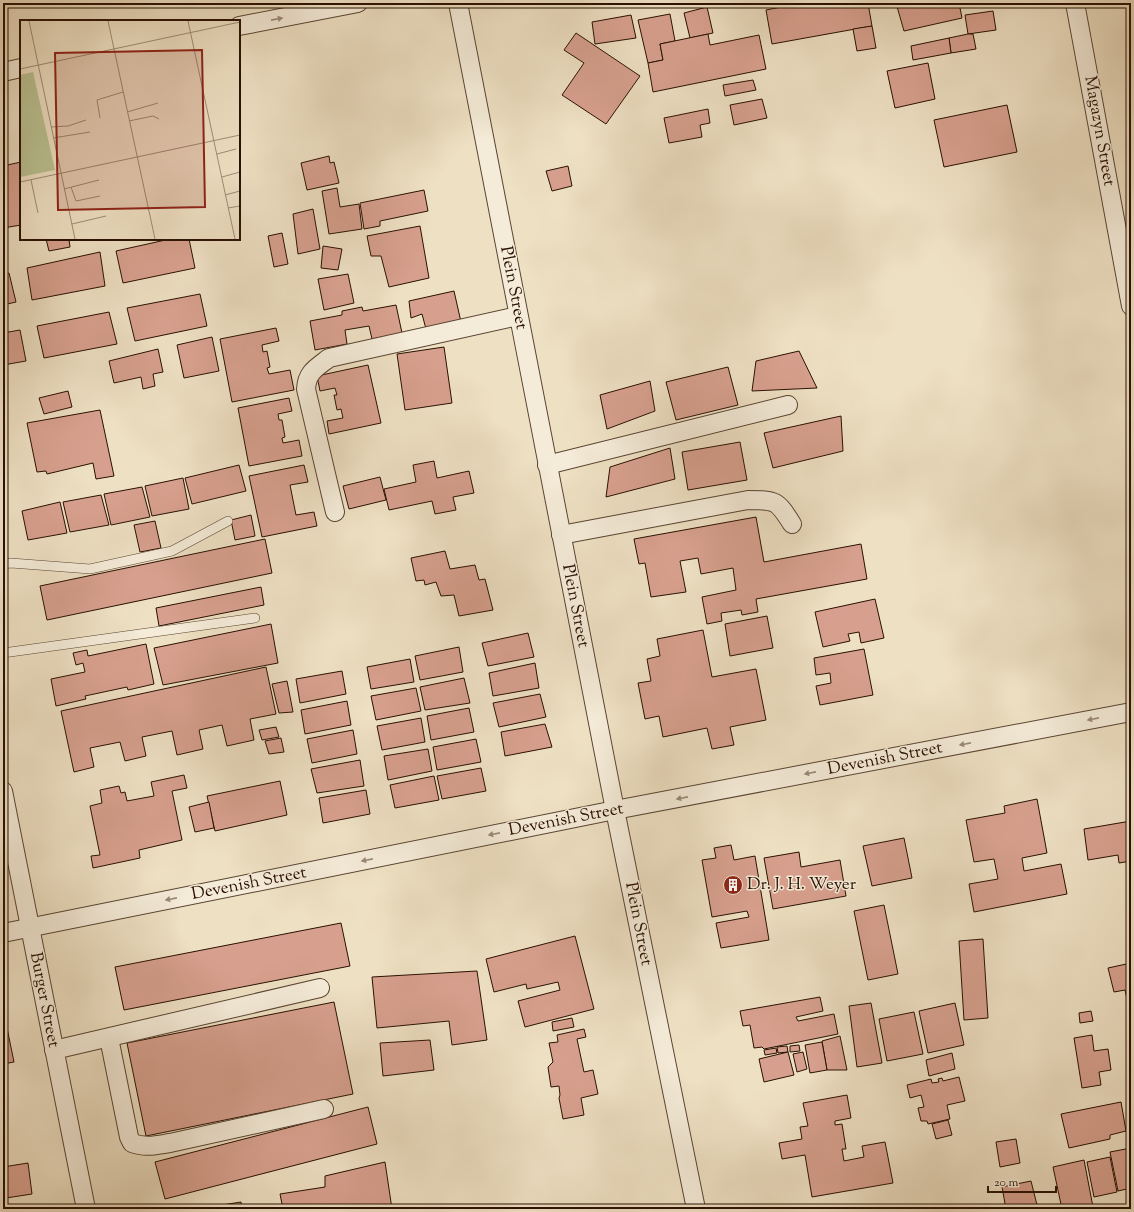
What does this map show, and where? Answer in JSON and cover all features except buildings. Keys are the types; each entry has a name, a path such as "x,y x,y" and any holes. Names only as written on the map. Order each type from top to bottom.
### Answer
{"street":[{"path":"240,26 358,3"},
{"name":"Plein Street","path":"458,3 615,810 696,1209"},
{"name":"Magazyn Street","path":"1075,3 1131,306"},
{"path":"3,72 20,68"},
{"path":"334,512 306,389 306,379 313,370 329,358 518,316"},
{"path":"547,465 788,405"},
{"path":"561,535 748,500 770,500 781,505 792,524"},
{"name":"Devenish Street","path":"3,933 615,810 1131,712"},
{"name":"Burger Street","path":"3,791 86,1209"},
{"path":"54,1050 320,988"},
{"path":"109,1038 129,1137 132,1143 139,1146 146,1147 170,1143 324,1109"}],"lane":[{"path":"3,564 11,563 90,569 172,551 228,521"},
{"path":"3,653 255,618"}],"place":[{"name":"Dr. J. H. Weyer","path":"733,885"}]}
